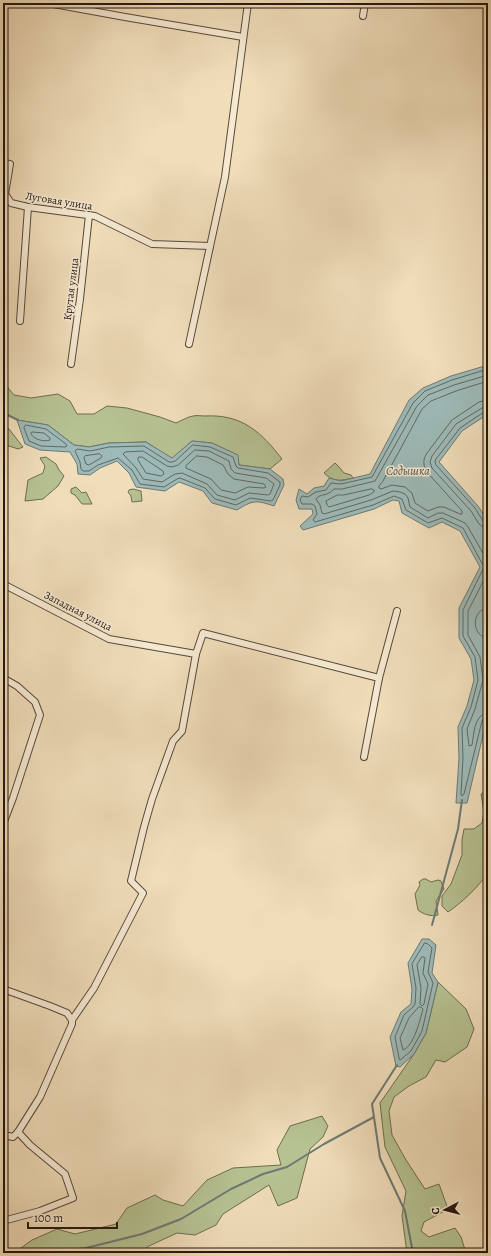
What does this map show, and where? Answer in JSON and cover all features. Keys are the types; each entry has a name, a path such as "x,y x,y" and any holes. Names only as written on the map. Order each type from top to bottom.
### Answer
{"street":[{"path":"48,3 243,37"},
{"path":"189,344 225,176 248,3"},
{"path":"363,16 366,3"},
{"name":"Луговая улица","path":"6,163 5,194 11,203 28,207 95,216 152,244 210,246"},
{"path":"20,321 28,207"},
{"name":"Крутая улица","path":"71,364 89,215"},
{"name":"Западная улица","path":"3,584 109,639 196,654"},
{"path":"364,757 379,678 397,611"},
{"path":"3,1133 4,1135 13,1137 18,1132 40,1097 72,1022 94,988 143,893 131,881 152,799 173,741 182,731 196,654 203,633 379,678"},
{"path":"3,678 17,686 35,702 40,715 3,824"},
{"path":"3,989 67,1013 72,1022"},
{"path":"3,1221 40,1211 73,1198 65,1174 30,1145 18,1132"}],"green space":[{"path":"3,382 14,395 31,398 58,394 70,401 77,414 94,414 107,406 127,408 176,423 194,416 218,416 230,418 250,427 258,433 282,459 270,469 239,465 237,455 212,443 192,441 172,459 146,442 109,443 89,447 74,445 48,425 17,420 3,411"},
{"path":"3,425 9,429 23,447 18,449 3,444"},
{"path":"46,457 56,464 64,476 58,486 43,499 25,501 28,480 43,473 45,466 40,458"},
{"path":"335,463 344,473 351,475 353,478 337,480 327,476 324,473"},
{"path":"76,487 82,493 86,492 92,504 82,504 75,495 71,493 71,489"},
{"path":"133,489 141,491 142,501 132,502 131,496 128,492 129,490"},
{"path":"487,789 487,873 470,894 448,912 442,906 442,896 451,884 462,855 464,829 474,829 482,823 484,812 481,794"},
{"path":"423,879 431,882 438,880 441,881 444,889 436,901 438,915 427,915 418,910 415,894 420,885 419,882"},
{"path":"438,982 466,1009 474,1029 467,1047 445,1062 436,1060 426,1077 409,1086 394,1097 389,1111 392,1135 406,1160 425,1189 439,1184 448,1209 424,1222 421,1231 429,1237 455,1228 461,1237 466,1253 407,1253 402,1216 406,1191 385,1147 380,1103 414,1054 426,1033"},
{"path":"322,1116 328,1126 323,1137 310,1149 297,1198 278,1206 269,1185 223,1214 216,1225 195,1235 177,1233 149,1246 139,1253 14,1253 32,1240 57,1229 75,1234 116,1224 127,1208 155,1195 163,1200 183,1206 207,1180 233,1168 281,1165 277,1150 290,1126"}],"water":[{"name":"Содышка","path":"488,365 488,414 462,431 439,462 478,506 488,521 488,613 484,623 488,632 488,714 467,803 456,803 459,758 458,727 467,706 474,680 471,659 459,638 459,608 480,567 460,531 442,522 429,528 402,513 399,501 393,500 374,509 303,530 300,526 313,514 312,509 299,509 296,500 299,489 307,494 314,488 324,486 329,478 341,481 370,474 409,400 423,388 451,376"},
{"path":"17,420 48,425 74,445 89,447 109,443 146,442 172,458 192,441 212,443 238,455 239,465 270,469 283,479 284,485 274,506 255,502 247,504 237,510 212,503 203,491 179,482 165,491 136,487 129,473 117,461 100,468 90,475 78,474 77,464 70,452 40,450 25,444"},
{"path":"422,939 429,939 436,945 432,973 438,982 426,1033 414,1054 400,1067 396,1066 390,1037 401,1012 411,1004 412,989 408,963"}],"waterway":[{"path":"3,413 18,420"},
{"path":"432,925 458,829 462,800"},
{"path":"397,1065 372,1104 380,1158 405,1211 413,1253"},
{"path":"42,1253 86,1248 142,1234 181,1219 231,1189 263,1174 287,1167 324,1144 374,1117"}]}
